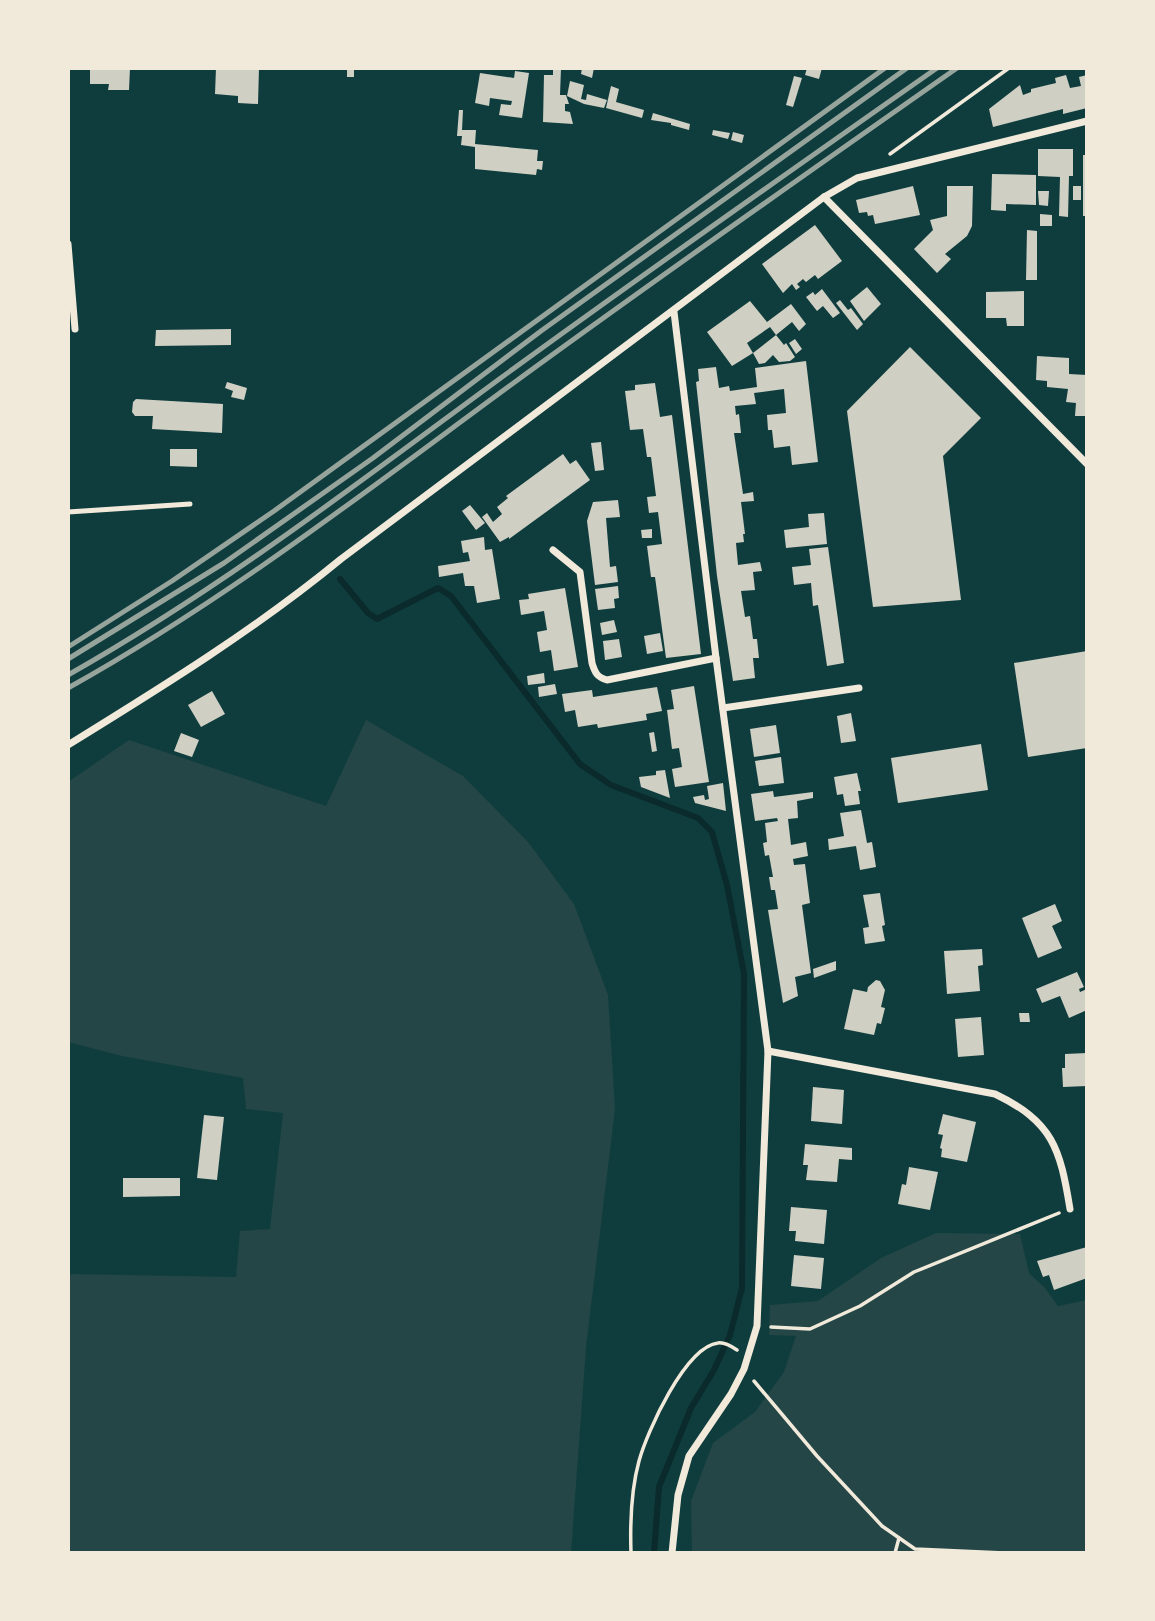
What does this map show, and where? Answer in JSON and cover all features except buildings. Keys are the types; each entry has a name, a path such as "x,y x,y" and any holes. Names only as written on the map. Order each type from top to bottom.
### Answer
{"street":[{"path":"68,745 199,664 304,589 824,197 857,178 1087,121"},
{"path":"824,197 1086,461"},
{"path":"68,244 75,329"},
{"path":"671,1553 678,1495 689,1456 731,1394 744,1369 757,1326 768,1051 674,312"},
{"path":"553,550 580,572 592,663 599,677 607,680 716,658"},
{"path":"723,708 859,688"},
{"path":"768,1051 995,1094 1022,1107 1046,1130 1064,1170 1070,1209"}],"lane":[{"path":"68,512 190,504"}],"path":[{"path":"890,155 1009,68"},
{"path":"757,1326 810,1329 860,1306 914,1272 1070,1209"},
{"path":"631,1553 630,1527 639,1461 662,1401 686,1368 709,1345 721,1342 727,1345"},
{"path":"744,1369 826,1466 882,1526 916,1551 1004,1553"},
{"path":"895,1553 899,1538"}],"shaded area":[{"path":"366,720 463,776 528,842 574,904 608,995 615,1109 586,1347 571,1553 68,1553 68,1274 236,1277 240,1231 270,1229 283,1113 246,1109 243,1078 122,1056 68,1042 68,782 129,740 326,806"},
{"path":"936,1233 1020,1234 1029,1273 1045,1288 1058,1306 1087,1300 1087,1553 692,1553 691,1501 713,1443 755,1412 784,1372 796,1336 769,1335 770,1305 818,1301 881,1258"}],"waterway":[{"path":"340,579 368,613 377,619 438,588 451,596 580,764 611,785 698,818 712,832 727,885 744,974 742,1288 730,1335 714,1370 691,1408 659,1487 654,1553"}],"railway":[{"path":"68,647 172,581 274,511 885,68"},
{"path":"68,659 224,563 373,458 541,331 907,68"},
{"path":"68,675 180,607 288,534 607,301 937,68"},
{"path":"68,688 182,619 293,544 620,306 957,68"}]}
